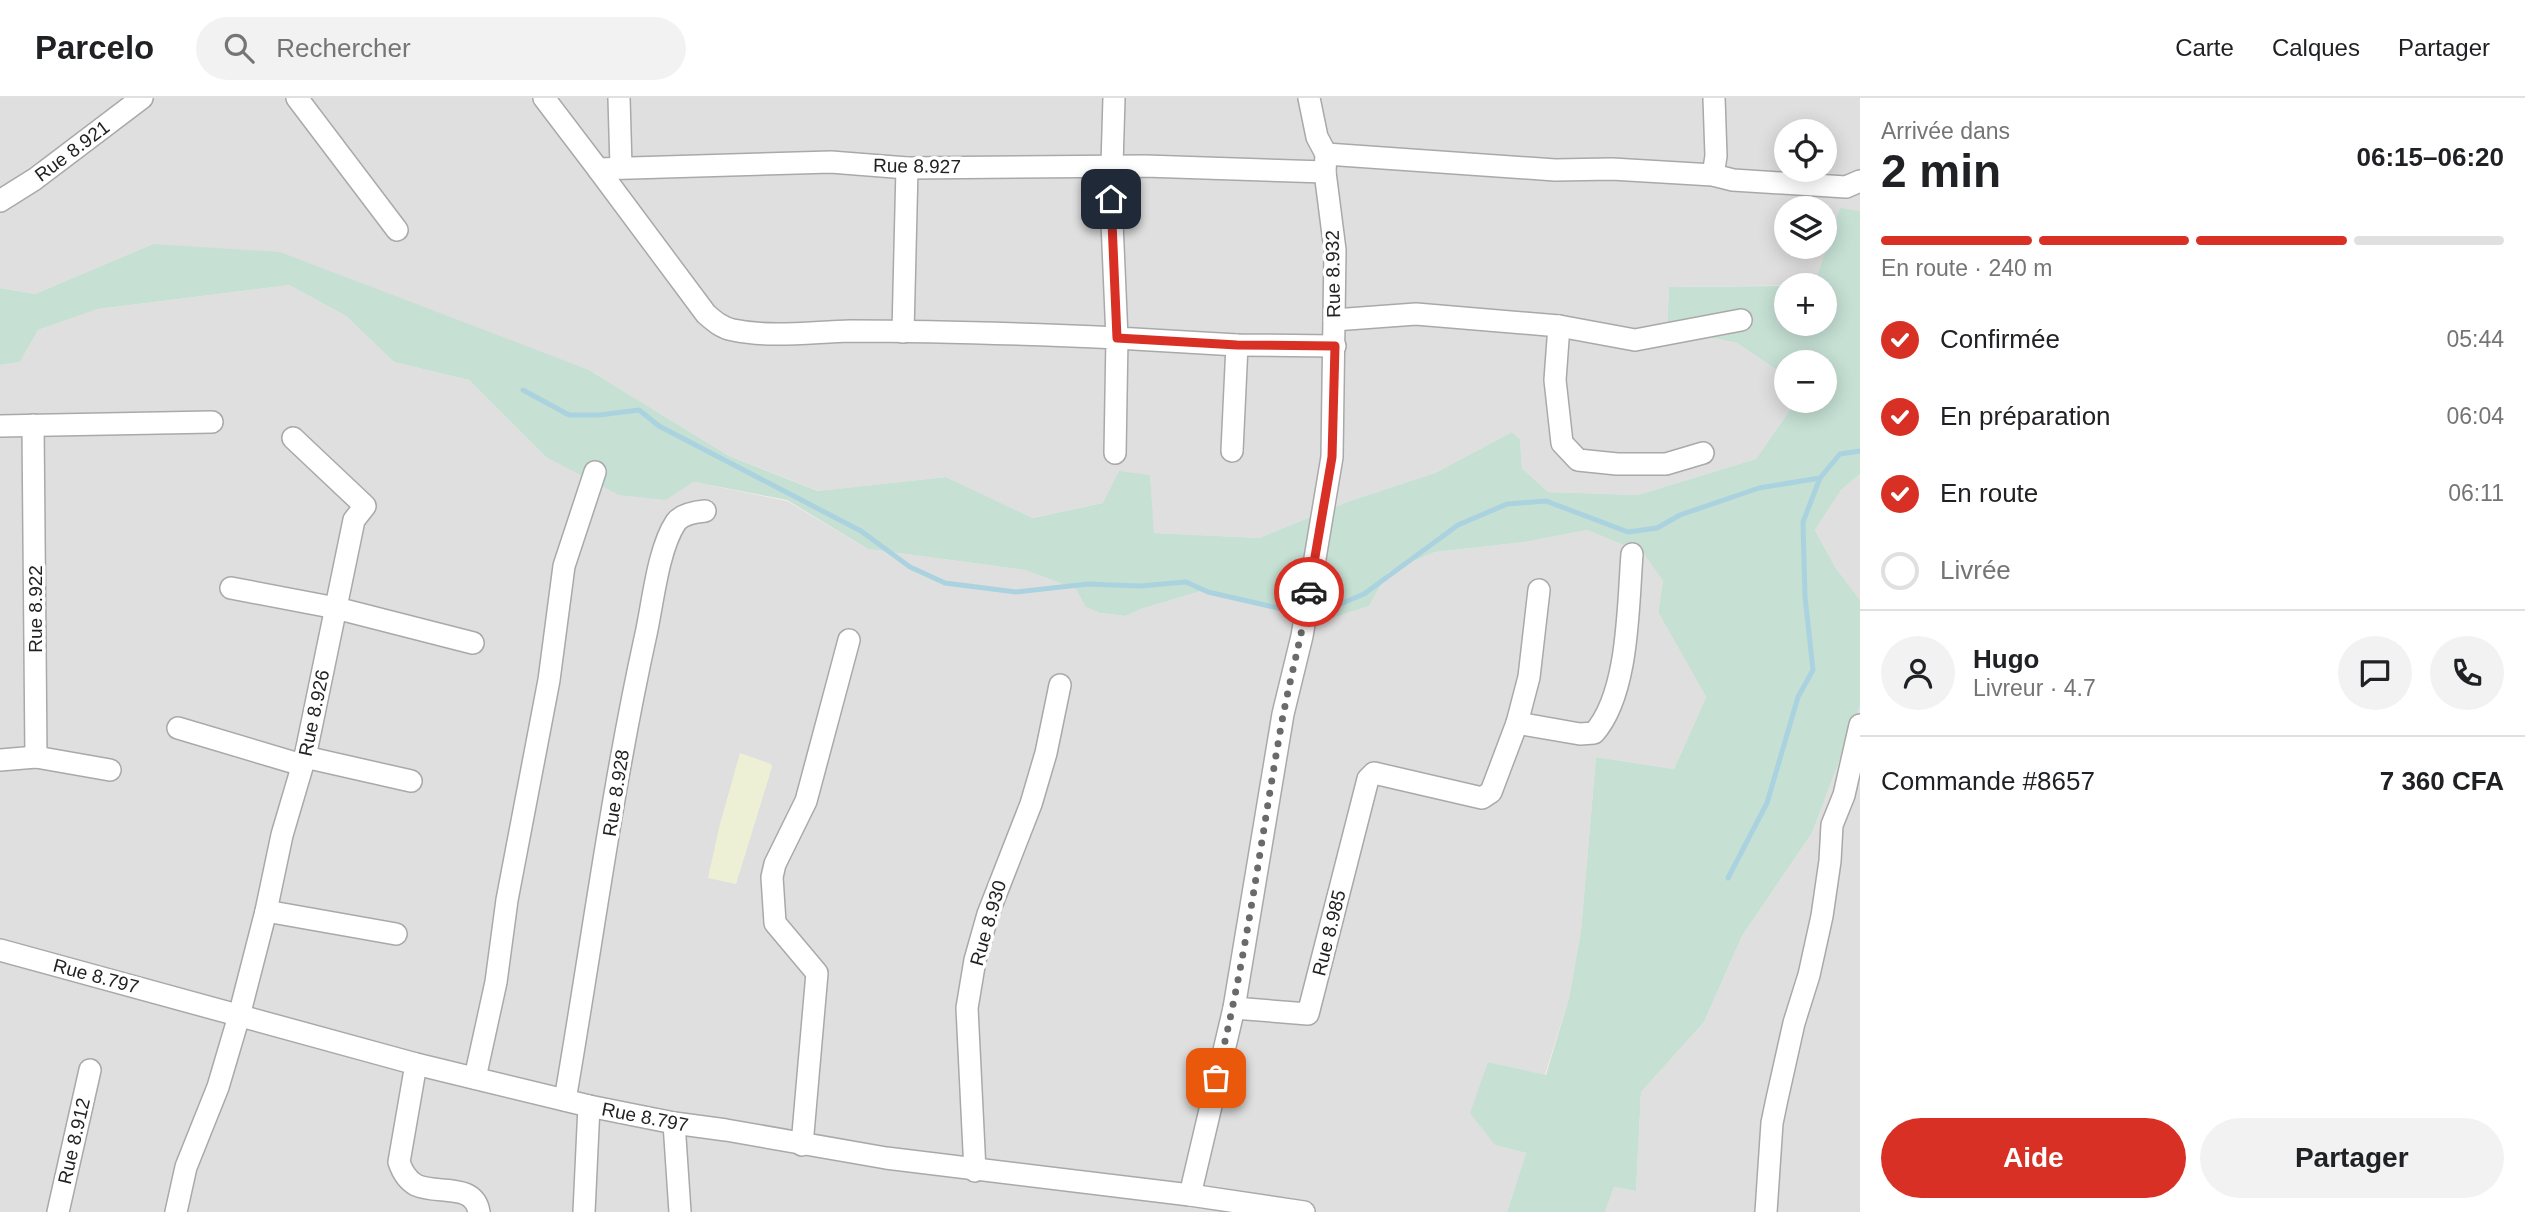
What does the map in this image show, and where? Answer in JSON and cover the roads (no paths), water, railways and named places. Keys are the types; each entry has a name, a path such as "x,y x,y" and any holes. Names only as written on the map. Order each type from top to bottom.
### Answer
{"street":[{"name":"Rue 8.921","path":"0,201 34,179 142,98"},
{"path":"297,98 397,230"},
{"path":"544,98 706,314 731,330 770,334 1024,333 1237,345 1335,346"},
{"path":"619,98 621,167"},
{"path":"1114,98 1111,199 1117,338 1115,453"},
{"name":"Rue 8.932","path":"1189,1195 1234,1008 1283,714 1302,636 1332,457 1335,250 1326,163 1317,137 1309,98"},
{"path":"1713,175 1716,156 1714,98"},
{"name":"Rue 8.927","path":"598,169 831,162 907,168 1326,163 1555,170 1612,169 1846,187 1860,181"},
{"path":"903,332 907,168"},
{"path":"1334,320 1416,314 1559,326 1635,340 1741,320"},
{"path":"1559,326 1555,380 1562,443 1578,460 1617,464 1666,464 1703,453"},
{"path":"1232,452 1237,345"},
{"path":"0,426 212,422"},
{"name":"Rue 8.922","path":"33,425 36,757"},
{"name":"Rue 8.926","path":"176,1212 186,1167 218,1087 239,1016 282,835 304,761 354,520 365,506 293,438"},
{"path":"475,1078 496,982 507,900 549,680 564,566 595,472"},
{"name":"Rue 8.928","path":"565,1100 630,708 660,567 666,543 678,520 692,512 705,511"},
{"path":"1539,590 1529,677 1517,723 1580,734 1594,733 1602,724 1620,675 1632,555"},
{"path":"231,588 336,608 473,643"},
{"path":"802,1145 817,973 775,923 772,877 775,864 806,801 849,640"},
{"name":"Rue 8.930","path":"975,1171 967,1008 975,960 988,914 1031,804 1046,753 1060,685"},
{"name":"Rue 8.985","path":"1234,1008 1308,1014 1368,779 1374,773 1382,774 1482,798 1491,792 1517,723"},
{"path":"1766,1212 1772,1123 1794,1023 1810,975 1822,916 1832,825 1844,795 1860,725"},
{"path":"178,727 304,761 411,781"},
{"path":"0,760 36,757 110,770"},
{"path":"266,911 396,934"},
{"name":"Rue 8.797","path":"0,950 416,1064 674,1124 975,1171 1189,1195 1304,1212"},
{"path":"416,1064 399,1162 403,1174 416,1185 468,1194 475,1199 479,1212"},
{"name":"Rue 8.912","path":"58,1212 90,1070"},
{"path":"584,1212 589,1106"},
{"path":"674,1124 680,1212"}],"waterway":[{"path":"523,390 569,415 599,415 639,410 659,426 861,531 910,567 945,583 1016,592 1088,584 1140,586 1186,582 1208,592 1291,611 1301,610"},
{"path":"1728,878 1767,803 1798,697 1813,670 1805,597 1803,522 1820,478 1840,454 1860,451"},
{"path":"1310,610 1328,609 1364,594 1458,525 1507,504 1546,501 1628,532 1657,528 1680,515 1759,488 1820,478"}]}
